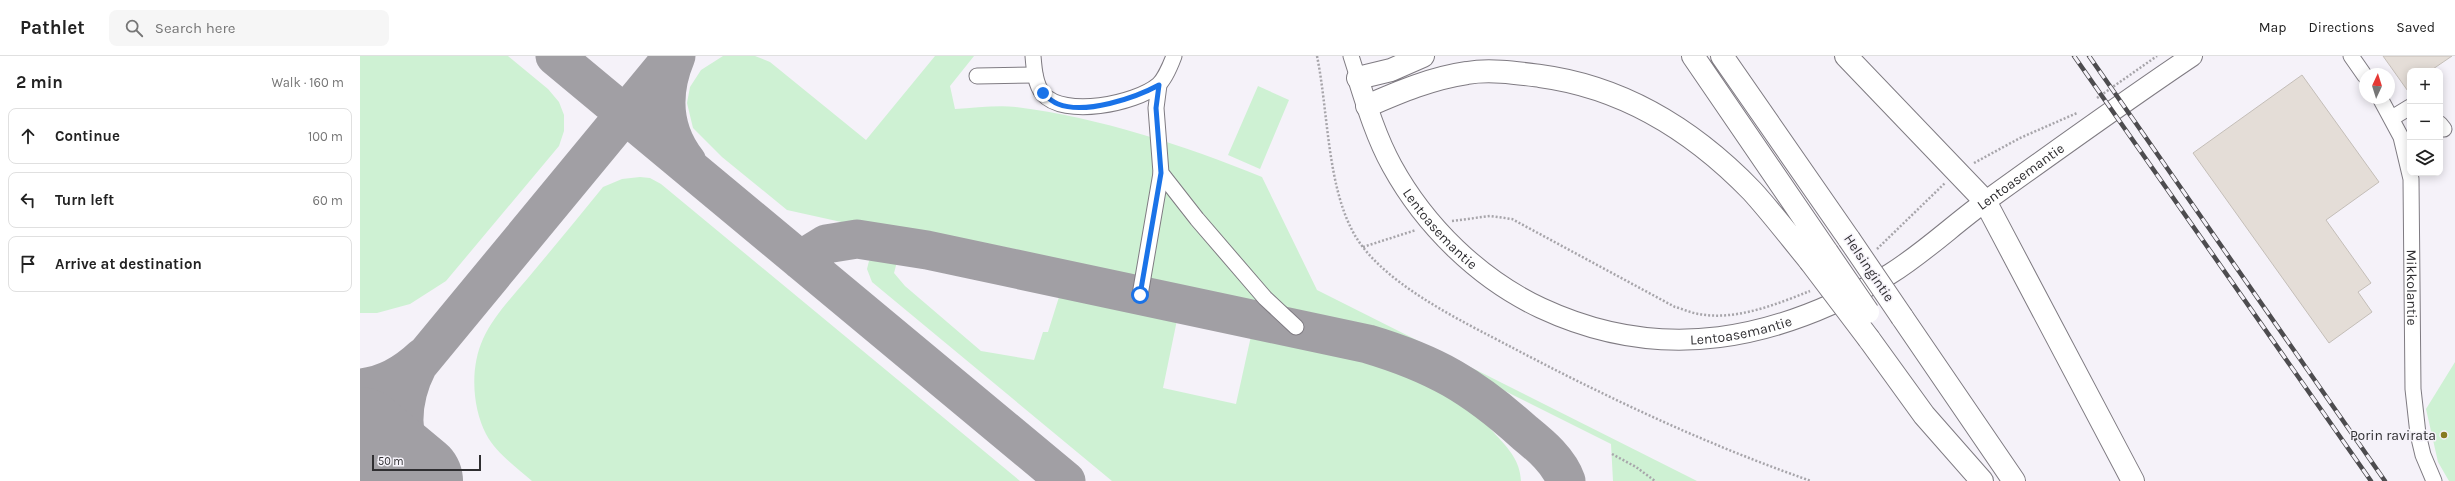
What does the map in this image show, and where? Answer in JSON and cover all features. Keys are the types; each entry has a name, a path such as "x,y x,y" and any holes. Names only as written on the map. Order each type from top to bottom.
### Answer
{"highway":[{"path":"1358,78 1391,70 1423,56"},
{"name":"Helsingintie","path":"1693,56 1819,256 1982,481"},
{"name":"Helsingintie","path":"1722,56 1849,238 2014,481"},
{"path":"1846,56 1985,202 2132,481"},
{"path":"1367,106 1430,82 1468,72 1516,73 1560,79 1600,90 1638,105 1670,122 1696,142 1751,191 1819,256"}],"main road":[{"name":"Lentoasemantie","path":"1358,78 1367,106 1392,166 1422,210 1463,256 1493,281 1524,300 1557,316 1594,329 1642,338 1680,340 1748,333 1779,326 1826,308 1892,272 1985,202 2192,56"}],"street":[{"path":"1033,56 1035,75 1043,93 1058,104 1081,107 1139,96 1159,85"},
{"path":"1140,295 1161,173 1156,108 1159,85 1174,56"},
{"name":"Lentoasemantie","path":"1351,56 1358,78"},
{"path":"2351,56 2359,68"},
{"path":"977,76 1035,75"},
{"name":"Mikkolantie","path":"2390,104 2404,112 2405,151 2411,179 2414,402 2423,455 2434,481"},
{"path":"1161,173 1244,274 1296,328"}],"path":[{"path":"1317,56 1341,203 1352,230 1363,247 1377,264 1400,283 1480,330 1569,377 1689,433 1758,462 1811,481"},
{"path":"2094,101 2157,56"},
{"path":"1363,247 1422,228"},
{"path":"1612,454 1636,467 1655,481"}],"green space":[{"path":"360,56 508,56 548,89 559,102 564,115 564,131 559,146 446,281 410,304 377,313 360,313"},
{"path":"723,56 755,56 770,62 866,140 935,56 974,56 950,86 955,109 1009,106 1079,118 1141,134 1202,154 1262,177 1317,290 1697,481 1613,481 1611,444 1405,341 1370,328 1045,259 1019,250 934,235 891,233 787,210 722,157 693,128 687,103 690,87 701,70"},
{"path":"1258,86 1289,100 1260,169 1228,155"},
{"path":"640,177 650,178 661,184 1020,481 532,481 495,447 490,441 481,423 475,399 474,387 476,362 479,350 487,331 503,307 603,187 622,179"},
{"path":"879,254 898,258 894,273 905,286 981,351 1034,360 1043,332 1048,332 1059,297 1177,320 1163,388 1236,404 1251,336 1331,352 1384,365 1434,386 1474,412 1509,450 1516,461 1521,481 1112,481 872,282 867,269 869,261"},
{"name":"Porin ravirata","path":"2455,362 2455,481 2449,481 2438,462 2426,409"}],"building":[{"path":"2383,56 2452,56 2434,68 2407,68 2407,90 2395,73 2395,68 2392,68"},
{"path":"2302,75 2379,182 2326,220 2371,283 2358,292 2372,312 2329,343 2193,153"}],"taxiway":[{"path":"555,56 1066,481"},
{"path":"422,481 414,467 409,452 405,438 404,423 404,409 407,394 411,380 418,365 673,56"},
{"path":"676,56 668,83 666,110 673,137 687,162"},
{"path":"800,260 826,244 857,239 927,250 1368,344 1413,360 1452,378 1470,389 1488,402 1543,449 1554,460 1566,481"},
{"path":"360,388 386,382 402,373 423,357"}],"runway":[{"path":"360,436 414,481"}],"railway":[{"path":"2074,56 2371,481"},
{"path":"2089,56 2385,481"}],"place":[{"name":"Porin ravirata","path":"2444,435"}],"route":[{"path":"1043,93 1058,104 1081,107 1139,96 1159,85 1156,108 1158,150 1161,173 1158,198 1140,295"}]}
